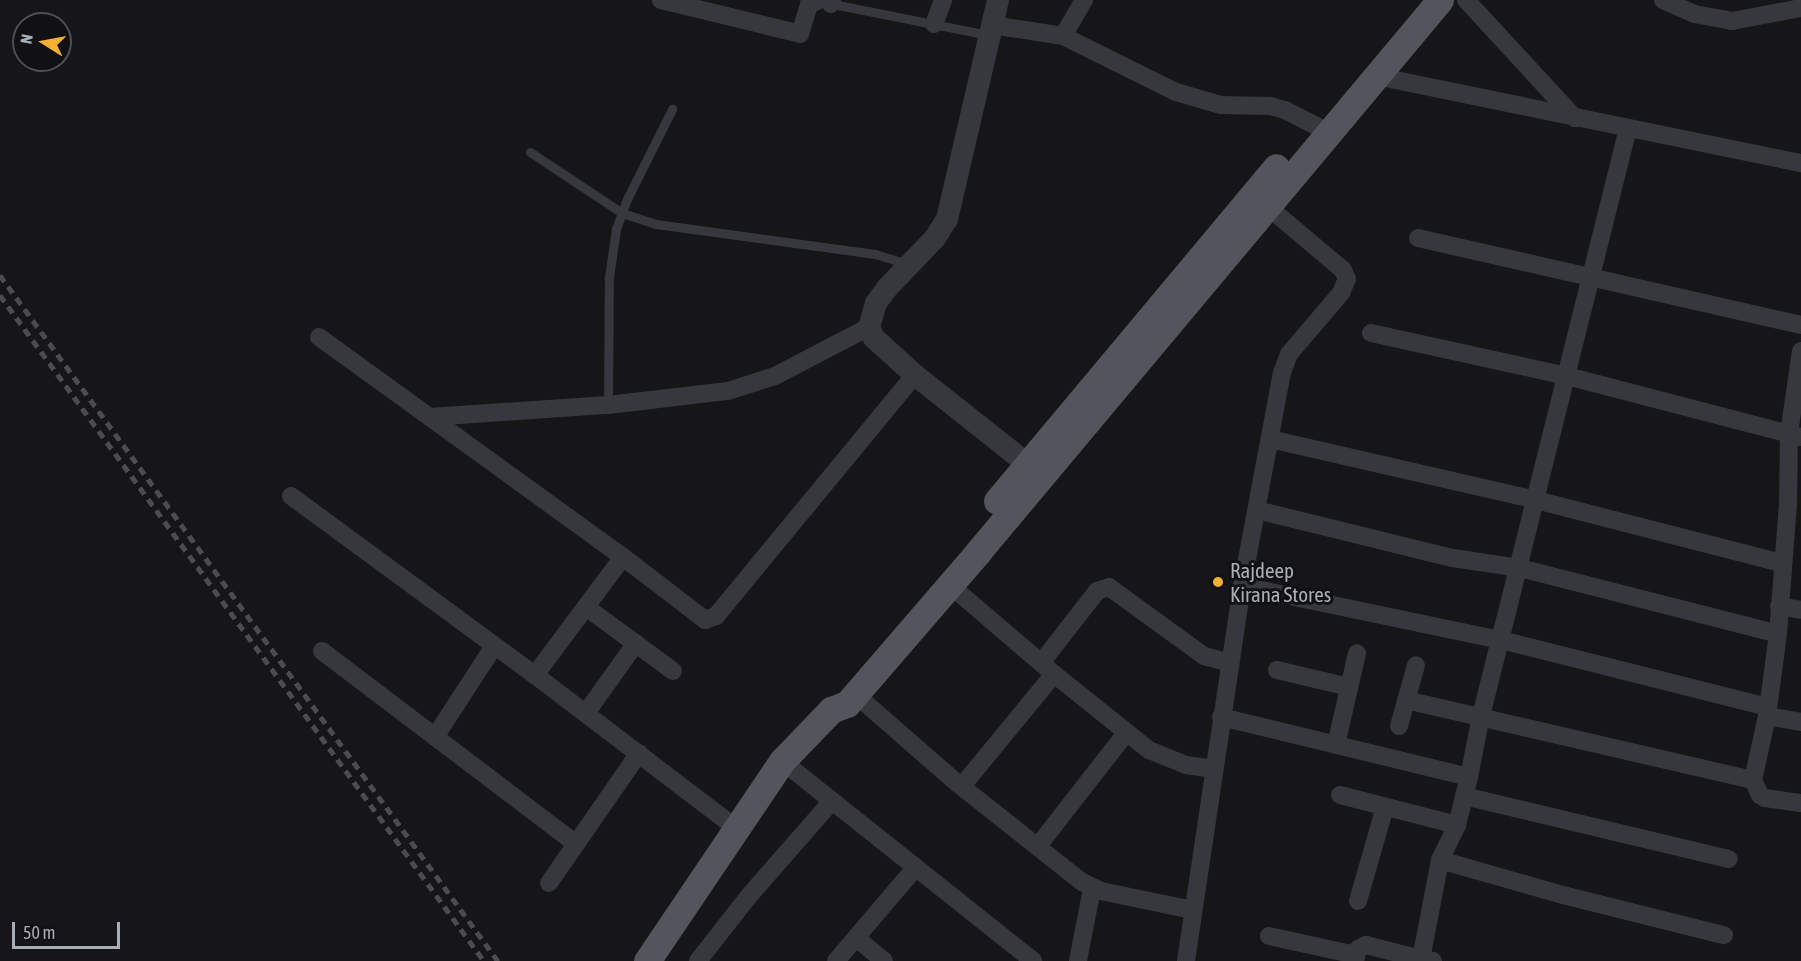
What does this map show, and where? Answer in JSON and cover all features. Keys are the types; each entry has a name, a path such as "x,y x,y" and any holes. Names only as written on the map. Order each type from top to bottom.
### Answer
{"main road":[{"path":"647,961 782,761 831,710 847,704 950,585 1035,470 1321,128 1419,0"},
{"path":"831,710 836,692 1267,206 1321,128 1376,76 1440,0"}],"street":[{"path":"661,0 800,34 808,4 826,2"},
{"path":"934,24 943,0"},
{"path":"998,0 947,219 935,238 907,264 876,303 869,327 874,338 915,375 1035,470"},
{"path":"1064,36 1084,0"},
{"path":"1466,0 1575,118"},
{"path":"1663,0 1694,14 1732,21 1801,8"},
{"path":"990,30 1064,36 1176,92 1221,105 1270,106 1321,128"},
{"path":"1376,76 1801,163"},
{"path":"1269,936 1356,958 1360,945 1366,945 1427,960 1440,860 1457,825 1481,716 1593,277 1628,128"},
{"path":"1186,961 1242,586 1279,383 1289,354 1341,293 1347,279 1343,270 1267,206"},
{"path":"1418,238 1801,325"},
{"path":"430,417 608,405 728,392 775,376 869,327"},
{"path":"1371,333 1567,376 1795,435"},
{"path":"319,338 623,557 700,618 711,620 915,375"},
{"path":"1801,351 1795,435 1793,526 1782,563 1778,634 1768,711 1753,780 1760,795 1765,798 1801,803"},
{"path":"1270,439 1536,500 1782,563"},
{"path":"291,496 536,675 737,828"},
{"path":"1257,510 1453,558 1520,568 1778,634"},
{"path":"536,675 623,557"},
{"path":"950,585 1047,668 1149,750 1171,760 1213,769"},
{"path":"1242,586 1501,640 1768,711 1801,722"},
{"path":"962,786 1047,668 1097,591 1109,587 1204,656 1230,663"},
{"path":"586,606 673,671"},
{"path":"1779,606 1801,610"},
{"path":"586,713 636,643"},
{"path":"435,737 494,646"},
{"path":"322,651 576,844"},
{"path":"1336,745 1356,653"},
{"path":"1399,726 1416,665"},
{"path":"1277,670 1349,687"},
{"path":"855,694 962,786 1092,888 1193,910"},
{"path":"1406,700 1753,780"},
{"path":"1221,717 1469,777"},
{"path":"1038,846 1126,733"},
{"path":"549,883 639,753"},
{"path":"782,761 1033,961"},
{"path":"1340,795 1457,825"},
{"path":"1464,796 1729,859"},
{"path":"698,961 748,897 832,801"},
{"path":"1358,901 1385,807"},
{"path":"1440,860 1574,898 1724,935"},
{"path":"836,961 916,867"},
{"path":"1078,961 1092,888"},
{"path":"856,938 884,961"}],"lane":[{"path":"826,2 934,24 990,30"},
{"path":"608,405 609,277 616,229 672,109"},
{"path":"530,153 622,213 656,224 875,254 907,264"}],"railway":[{"path":"0,275 498,961"},
{"path":"0,295 484,961"}],"place":[{"name":"Rajdeep Kirana Stores","path":"1218,582"}]}
